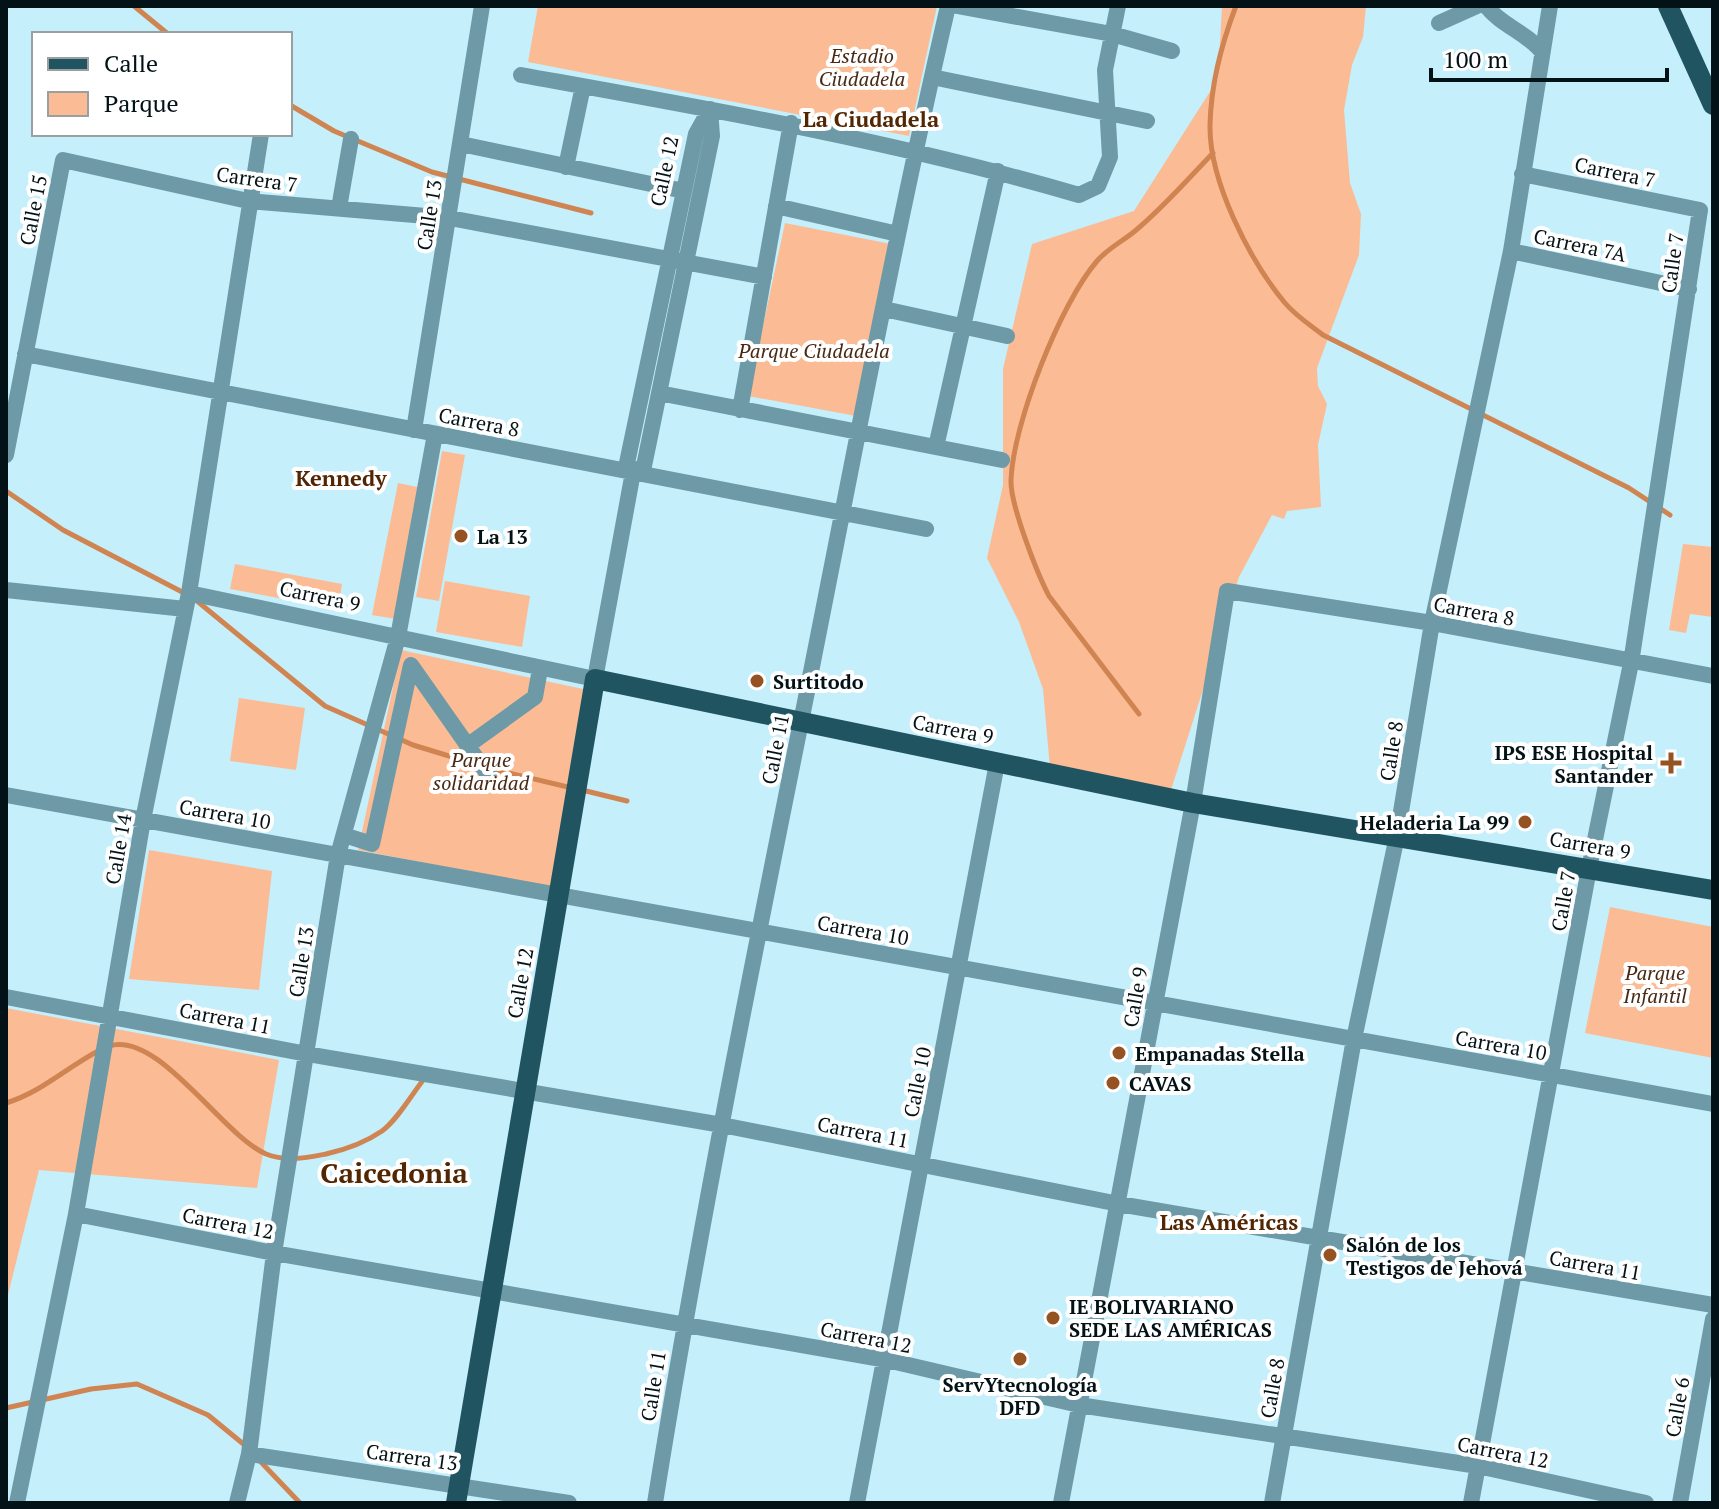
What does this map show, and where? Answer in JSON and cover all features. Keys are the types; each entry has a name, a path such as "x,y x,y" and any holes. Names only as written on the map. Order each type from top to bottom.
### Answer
{"main road":[{"path":"1668,6 1713,105"},
{"name":"Carrera 9","path":"595,679 1193,803 1713,890"},
{"name":"Calle 12","path":"458,1493 595,679"}],"street":[{"name":"Calle 13","path":"414,430 482,6"},
{"name":"Calle 11","path":"655,1503 683,1325 759,931 914,150 948,6"},
{"path":"957,6 1112,34 1172,51"},
{"path":"521,75 791,123 998,171 1079,195 1098,186 1110,157 1105,70 1118,6"},
{"path":"1439,23 1477,6"},
{"path":"1486,6 1502,21 1527,35 1542,52"},
{"name":"Calle 8","path":"1272,1503 1354,1039 1397,836 1432,623 1511,251 1550,6"},
{"path":"932,77 1147,121"},
{"path":"566,167 583,86"},
{"name":"Calle 12","path":"633,472 644,466 659,393 678,261 684,191 696,134 710,109"},
{"name":"Calle 12","path":"595,679 633,472 627,463 712,136 710,109"},
{"path":"740,410 791,123"},
{"name":"Calle 14","path":"17,1503 76,1214 143,820 187,601 261,136"},
{"path":"339,208 351,139"},
{"path":"461,144 684,191"},
{"name":"Carrera 7","path":"63,160 248,201 450,218 764,277"},
{"name":"Calle 15","path":"6,455 63,160"},
{"path":"936,447 998,171"},
{"name":"Carrera 7","path":"1522,174 1700,210"},
{"path":"776,206 898,234"},
{"name":"Calle 7","path":"1471,1503 1589,869 1631,663 1700,210"},
{"name":"Carrera 7A","path":"1511,251 1689,289"},
{"path":"884,309 1007,336"},
{"name":"Carrera 8","path":"25,354 926,529"},
{"path":"659,393 1002,460"},
{"name":"Calle 13","path":"237,1503 249,1454 274,1253 338,855 398,637 435,434"},
{"name":"Carrera 9","path":"6,590 187,601 398,637 595,679"},
{"name":"Carrera 8","path":"1227,591 1432,623 1631,663 1713,676"},
{"name":"Calle 9","path":"1061,1503 1193,803 1227,591"},
{"path":"344,835 372,844 411,665 489,776"},
{"path":"467,746 535,697 540,669"},
{"name":"Calle 10","path":"857,1503 887,1360 997,763"},
{"name":"Carrera 10","path":"6,795 1713,1104"},
{"name":"Carrera 11","path":"6,997 307,1054 722,1125 1119,1204 1320,1235 1713,1305"},
{"name":"Carrera 12","path":"76,1214 274,1253 887,1360 1079,1405 1478,1466 1646,1503"},
{"name":"Calle 6","path":"1680,1503 1713,1319"},
{"name":"Carrera 13","path":"249,1454 458,1493 569,1503"}],"green space":[{"name":"Estadio Ciudadela","path":"538,6 937,6 909,136 528,62"},
{"path":"1222,6 1366,6 1363,37 1352,65 1344,110 1350,183 1361,214 1359,255 1317,368 1318,386 1327,404 1318,445 1321,507 1287,511 1284,519 1272,515 1239,577 1171,790 1050,768 1043,689 1019,622 987,558 1003,485 1003,369 1032,244 1134,211 1218,79"},
{"name":"Parque Ciudadela","path":"785,223 891,244 856,416 748,396"},
{"path":"442,451 465,455 439,601 416,597"},
{"path":"398,483 422,488 396,619 372,615"},
{"path":"1683,544 1713,547 1713,617 1690,614 1686,633 1669,630"},
{"path":"235,564 342,584 338,609 230,589"},
{"path":"445,581 530,596 522,647 436,632"},
{"name":"Parque solidaridad","path":"401,650 602,693 560,889 358,850"},
{"path":"239,698 305,708 296,770 230,761"},
{"path":"149,850 272,871 259,990 129,979"},
{"name":"Parque Infantil","path":"1610,907 1713,927 1713,1058 1585,1033"},
{"path":"6,1008 279,1060 257,1188 39,1170 6,1303"}],"waterway":[{"path":"134,6 166,32"},
{"path":"1236,6 1215,79 1210,125 1212,147 1216,171 1234,219 1258,265 1285,303 1323,335 1629,488 1670,515"},
{"path":"292,106 334,131 432,172 591,213"},
{"path":"1139,714 1049,596 1019,521 1011,480 1014,456 1029,397 1041,366 1068,305 1083,280 1101,257 1155,213 1213,153"},
{"path":"6,491 63,530 186,594"},
{"path":"197,601 325,706 413,745 475,764"},
{"path":"488,768 572,788"},
{"path":"582,790 627,801"},
{"path":"109,1046 128,1045 148,1053 169,1068 249,1143 266,1154 288,1159 326,1154 376,1135 394,1120 424,1079"},
{"path":"6,1103 43,1086 100,1050"},
{"path":"6,1408 91,1389 137,1384 208,1415 247,1447"},
{"path":"259,1460 300,1503"}],"place":[{"name":"La 13","path":"461,536"},
{"name":"Surtitodo","path":"757,681"},
{"name":"IPS ESE Hospital Santander","path":"1671,763"},
{"name":"Heladeria La 99","path":"1525,822"},
{"name":"Empanadas Stella","path":"1119,1053"},
{"name":"CAVAS","path":"1113,1083"},
{"name":"Salón de los Testigos de Jehová","path":"1330,1255"},
{"name":"IE BOLIVARIANO SEDE LAS AMÉRICAS","path":"1053,1318"},
{"name":"ServYtecnología DFD","path":"1020,1359"}],"district":[{"name":"La Ciudadela","path":"871,118"},
{"name":"Kennedy","path":"341,477"},
{"name":"Caicedonia","path":"394,1172"},
{"name":"Las Américas","path":"1229,1221"}]}
